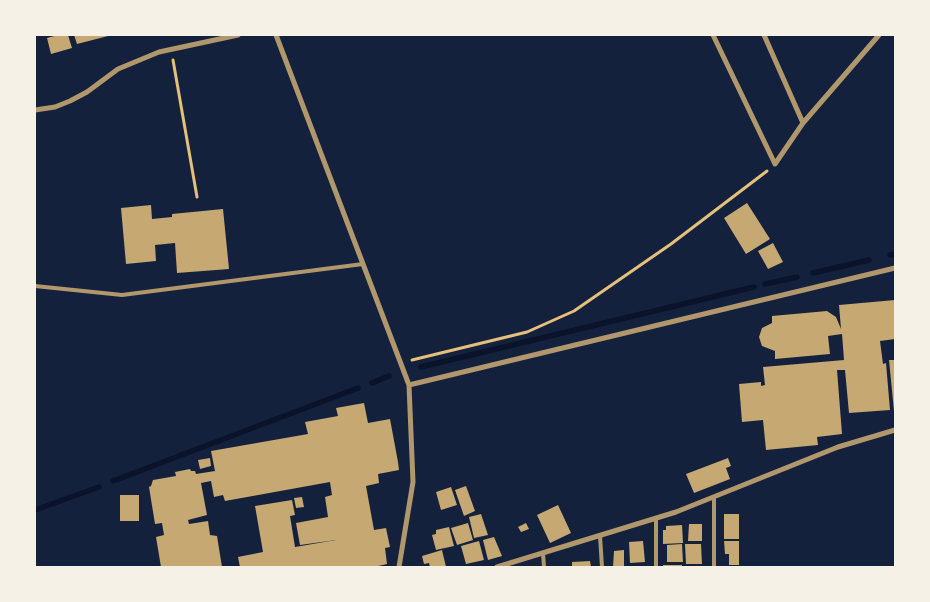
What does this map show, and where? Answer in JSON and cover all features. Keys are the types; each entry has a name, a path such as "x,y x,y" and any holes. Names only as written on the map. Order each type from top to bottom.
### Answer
{"street":[{"path":"35,110 55,107 70,101 87,92 118,69 159,52 238,35"},
{"path":"276,35 409,385 413,482 399,567"},
{"path":"713,35 775,164 803,123 879,35"},
{"path":"764,35 803,123"},
{"path":"409,385 895,268"},
{"path":"497,567 656,518 714,498 838,447 895,430"}],"lane":[{"path":"35,286 122,295 363,264"},
{"path":"714,498 714,567"},
{"path":"656,518 656,567"},
{"path":"600,536 602,567"},
{"path":"542,553 544,567"}],"path":[{"path":"172,49 197,197"},
{"path":"401,363 527,332 574,311 671,244 775,164"}],"building":[{"path":"68,35 72,48 51,54 47,38"},
{"path":"74,35 107,35 108,36 77,44"},
{"path":"747,203 770,239 746,254 724,218"},
{"path":"151,205 152,219 172,217 172,214 223,209 229,269 177,273 175,243 155,245 156,261 126,264 121,208"},
{"path":"773,243 783,262 768,269 758,251"},
{"path":"895,300 895,339 880,341 883,364 886,363 890,410 849,413 845,370 837,370 842,434 817,437 818,445 766,450 763,420 742,422 739,384 761,382 761,386 765,385 763,367 844,360 842,334 828,336 830,354 775,359 775,351 762,346 759,337 762,328 772,323 772,316 827,311 836,317 841,329 839,305"},
{"path":"889,360 895,360 895,411 894,411"},
{"path":"364,403 368,423 390,419 398,462 399,470 378,474 379,483 366,486 374,530 386,528 390,547 385,548 387,564 374,567 240,567 238,557 263,552 255,506 292,500 295,515 290,516 295,547 336,540 300,545 296,523 328,517 325,497 332,495 330,482 225,501 223,495 214,497 211,481 201,483 207,515 188,520 189,524 208,521 210,535 217,536 222,567 161,567 156,537 164,535 162,523 155,524 149,487 153,480 176,476 175,472 190,469 195,471 196,474 215,471 211,451 308,434 305,422 338,416 336,408"},
{"path":"210,458 211,466 200,469 198,460"},
{"path":"728,458 731,466 726,468 730,479 694,493 686,474"},
{"path":"466,486 475,511 464,516 455,490"},
{"path":"451,487 457,505 441,510 436,492"},
{"path":"120,495 139,495 139,521 120,521"},
{"path":"302,497 304,507 296,508 294,498"},
{"path":"558,505 571,533 550,543 537,515"},
{"path":"481,514 488,535 474,538 469,517"},
{"path":"724,514 739,514 739,539 724,539"},
{"path":"468,523 473,540 457,545 451,528"},
{"path":"526,523 529,529 521,532 518,527"},
{"path":"689,524 702,524 702,541 688,541"},
{"path":"682,525 683,543 663,544 663,530 666,530 666,526"},
{"path":"449,527 454,546 436,550 432,535 436,534 436,530"},
{"path":"494,537 502,556 488,560 483,540"},
{"path":"479,541 484,560 466,564 461,546"},
{"path":"643,541 645,562 630,563 629,542"},
{"path":"724,541 739,541 739,565 729,565 729,554 725,554"},
{"path":"682,544 683,562 667,562 667,545"},
{"path":"685,544 701,544 702,564 686,564"},
{"path":"442,550 446,567 430,567 429,563 424,564 422,556"},
{"path":"624,550 624,567 613,567 614,551"},
{"path":"590,561 591,567 572,567 572,562"},
{"path":"663,565 682,565 682,567 663,567"}],"waterway":[{"path":"890,255 895,254"},
{"path":"813,273 869,260"},
{"path":"765,284 797,277"},
{"path":"421,367 754,287"},
{"path":"372,383 389,376"},
{"path":"113,481 358,388"},
{"path":"35,510 99,487"}]}
